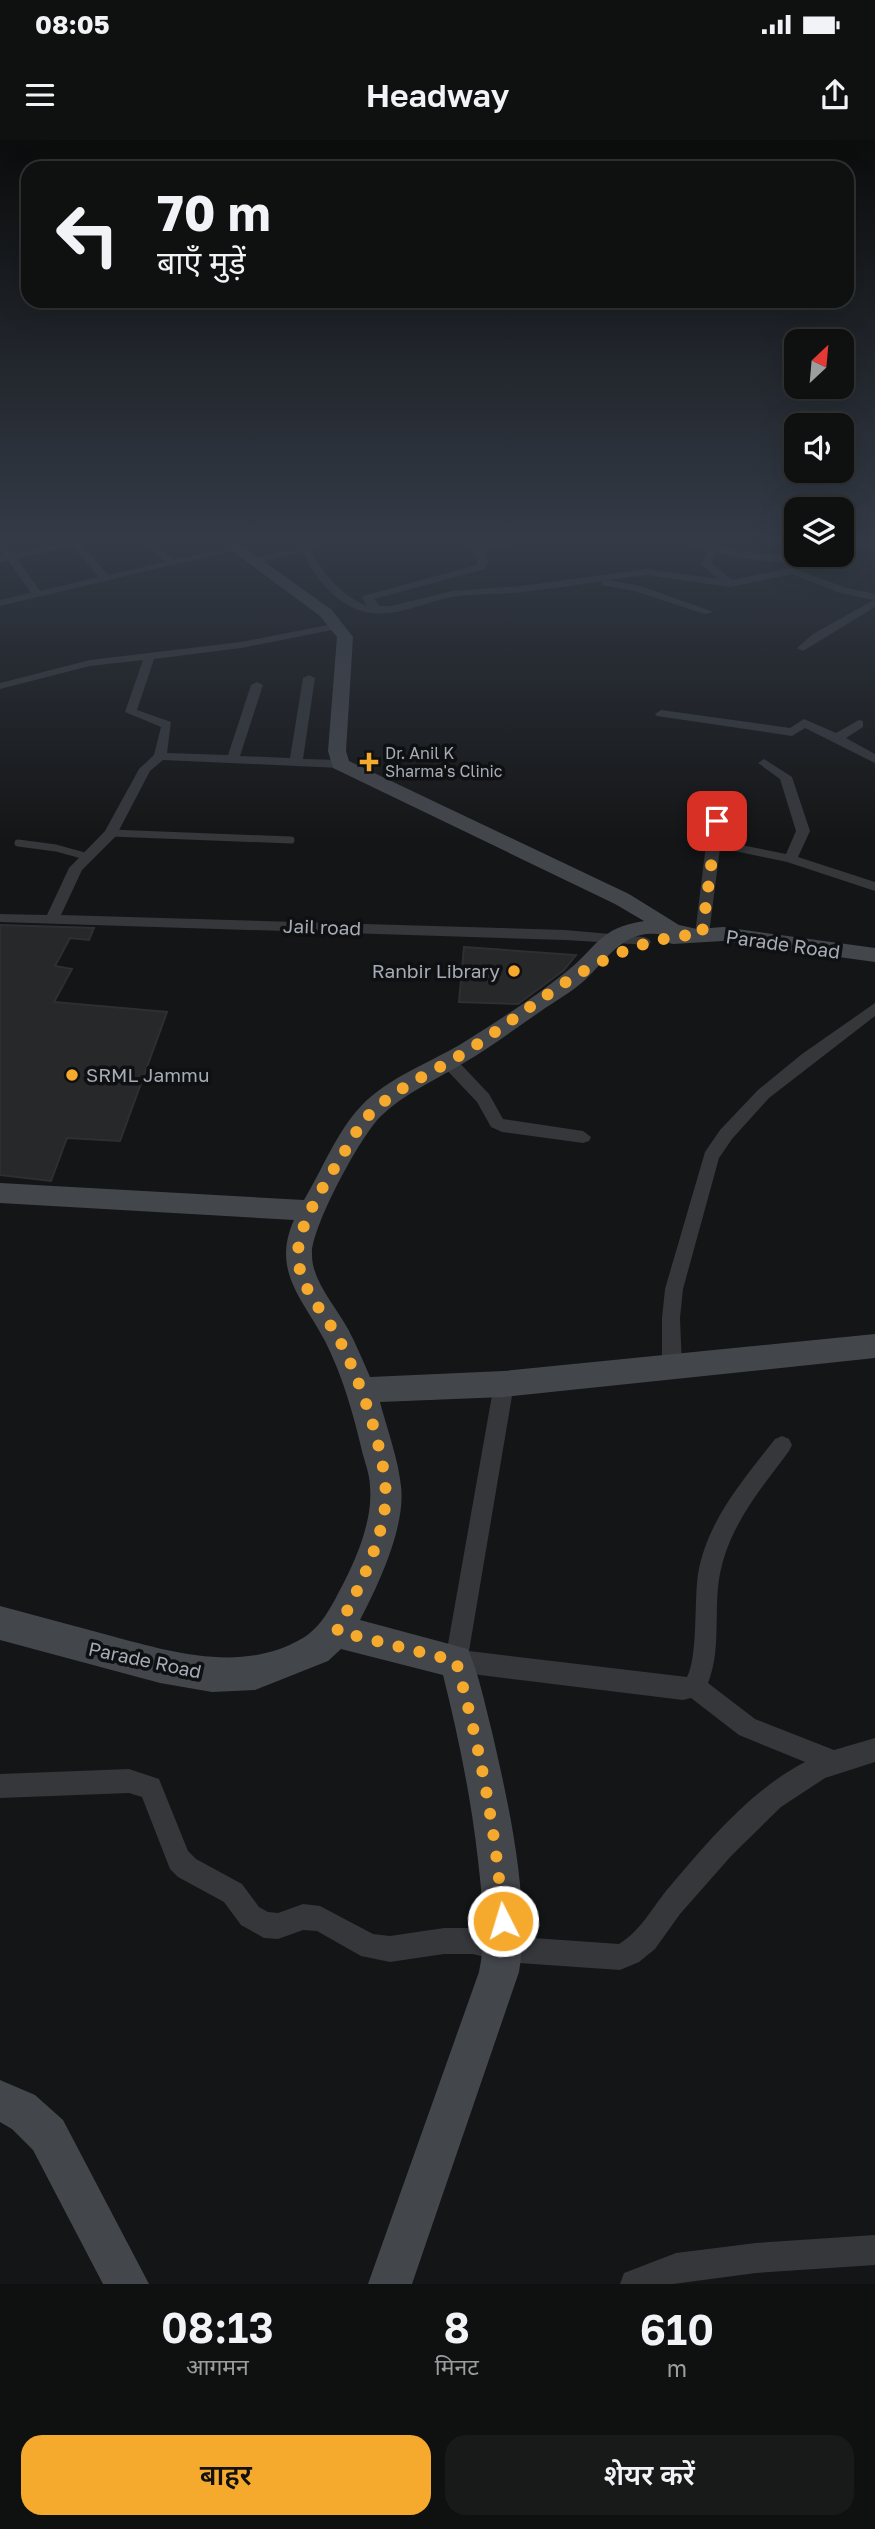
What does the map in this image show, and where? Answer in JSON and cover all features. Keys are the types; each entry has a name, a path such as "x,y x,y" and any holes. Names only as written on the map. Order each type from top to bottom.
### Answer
{"main road":[{"path":"345,641 337,751 340,764 688,932"},
{"name":"Parade Road","path":"614,938 641,928 723,934 875,956"},
{"name":"Parade Road","path":"0,1623 160,1666 212,1675 255,1672 287,1662 316,1649 337,1631 359,1588 376,1544 385,1508 384,1470 362,1390 337,1336 310,1294 300,1272 298,1252 310,1211 360,1125 372,1110 408,1084 470,1049 586,967 645,942 688,932"},
{"path":"586,967 601,947 614,938"},
{"path":"0,1193 310,1211"},
{"path":"362,1390 504,1384 875,1346"},
{"path":"337,1631 456,1661 479,1743 495,1844 505,1949 390,2284"},
{"path":"0,2101 12,2104 31,2117 48,2135 127,2284"}],"street":[{"path":"0,685 90,663 261,641"},
{"path":"803,648 812,641"},
{"path":"53,918 68,881 85,856 111,833 145,769 160,756 167,725 131,712 150,655"},
{"path":"296,762 309,678"},
{"path":"233,759 257,685"},
{"path":"661,714 792,732 804,723 875,759"},
{"path":"836,738 859,724"},
{"path":"160,756 340,764"},
{"path":"764,763 786,777 800,816 803,831 790,859"},
{"path":"688,932 712,868 715,828 723,808"},
{"path":"713,843 790,859 875,887"},
{"name":"Jail road","path":"0,918 614,938 645,942"},
{"path":"672,1366 671,1318 674,1289 706,1171 715,1150 744,1114 780,1081 875,1009"},
{"path":"448,1061 477,1091 497,1123 502,1126 583,1137"},
{"path":"504,1384 456,1661 683,1689 694,1686 703,1660 711,1565 716,1548 732,1513 782,1445"},
{"path":"694,1686 747,1727 836,1763"},
{"path":"0,1786 129,1781 150,1788 179,1860 187,1868 233,1893 250,1916 264,1925 278,1926 303,1917 320,1919 370,1947 390,1949 444,1941 473,1941 505,1949 620,1957 632,1953 645,1942 674,1901 737,1832 795,1781 813,1771 875,1750"},
{"path":"635,2284 676,2268 755,2258 875,2250"}],"lane":[{"path":"111,833 292,840"},
{"path":"18,843 56,848 85,856"}],"building":[{"name":"SRML Jammu","path":"0,925 94,928 89,940 70,938 55,966 72,969 54,1002 167,1012 120,1141 67,1138 51,1181 0,1175"},
{"name":"Ranbir Library","path":"464,947 576,955 564,970 518,1004 459,1002"}],"place":[{"name":"Dr. Anil K Sharma's Clinic","path":"369,762"},
{"name":"Ranbir Library","path":"514,971"},
{"name":"SRML Jammu","path":"72,1075"}],"route":[{"path":"503,1921 495,1844 479,1743 456,1661 337,1631 359,1588 376,1544 385,1508 386,1487 384,1470 362,1390 337,1336 310,1294 300,1272 298,1252 302,1231 310,1211 360,1125 372,1110 408,1084 470,1049 586,967 645,942 702,934 717,821"}]}
